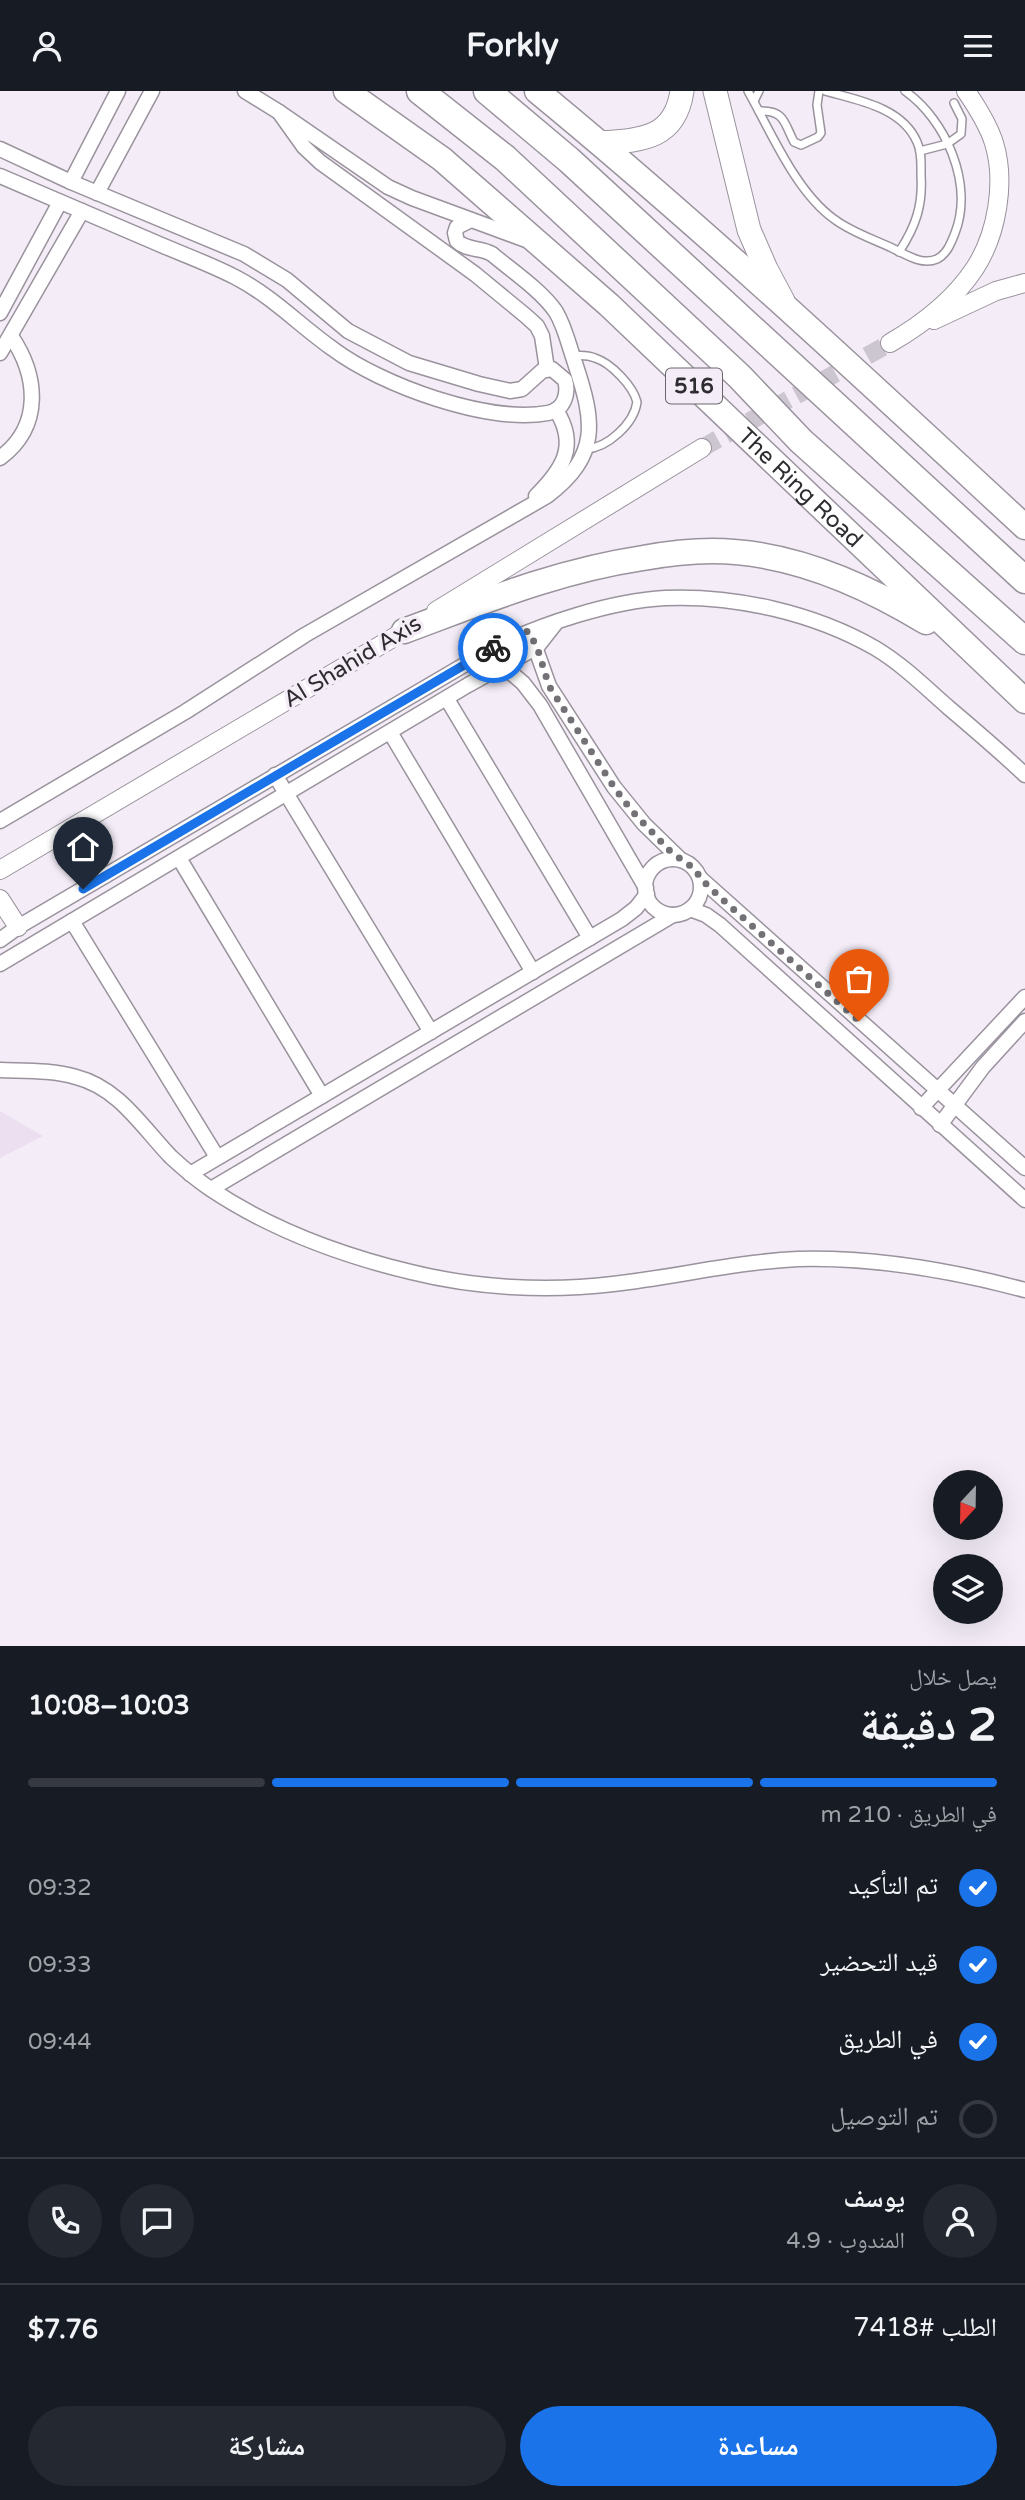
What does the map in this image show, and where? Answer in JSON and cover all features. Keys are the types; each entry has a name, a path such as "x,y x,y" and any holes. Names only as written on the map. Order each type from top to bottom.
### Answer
{"highway":[{"name":"The Ring Road","path":"346,91 442,159 609,305 1025,701"},
{"name":"The Ring Road","path":"420,91 523,175 739,376 801,441 1025,641"},
{"path":"487,91 609,197 1025,580"},
{"path":"537,91 786,307 1025,527"},
{"path":"404,631 527,585 597,565 666,554 712,551 796,563 844,579 901,607 968,648"}],"main road":[{"path":"600,143 639,139 660,132 676,116 682,91"},
{"path":"715,91 749,230 786,307"}],"street":[{"path":"71,182 118,91"},
{"path":"97,193 152,91"},
{"path":"245,91 388,187 544,247"},
{"path":"918,327 961,287 976,267 993,225 998,198 994,144 982,115 960,97"},
{"path":"279,112 304,147 475,274 537,326 545,345 547,369"},
{"path":"0,149 256,260 287,280 348,331 409,363 510,391 522,389 547,369"},
{"path":"0,176 244,282 276,302 355,364 400,385 447,402 491,411 530,414 556,410 564,403 566,386 557,372 547,369"},
{"path":"0,313 60,202"},
{"path":"0,353 82,211"},
{"path":"0,821 185,712 328,621 558,488 578,465 590,429 589,414 570,349 555,311 492,254 466,248 457,241 455,230 471,220"},
{"path":"890,343 996,291 1025,283"},
{"path":"0,458 16,442 25,427 32,405 30,373 10,336"},
{"path":"545,345 570,349"},
{"path":"523,509 551,480 563,461 566,451 565,430 556,410"},
{"name":"Al Shahid Axis","path":"0,870 404,631 702,448"},
{"path":"0,940 493,648 528,631 596,610 664,598 749,605 802,617 843,631 877,649 906,670 1025,775"},
{"path":"0,964 537,647 555,624"},
{"path":"528,631 537,647 549,686 614,787 644,824 681,860 696,870 700,878 1025,1168"},
{"path":"493,648 502,666 523,683 540,705 656,909 673,915"},
{"path":"447,698 590,938"},
{"path":"390,732 533,972"},
{"path":"275,775 430,1032"},
{"path":"0,808 16,811"},
{"path":"179,858 322,1096"},
{"path":"190,1174 630,914 646,891 650,871 664,860 681,860"},
{"path":"211,1189 654,924 690,909 700,895 700,878"},
{"path":"0,899 18,927"},
{"path":"690,909 706,915 720,925 1025,1200"},
{"path":"72,921 218,1157"},
{"path":"921,1108 1025,997"},
{"path":"940,1125 983,1067 1025,1021"},
{"path":"0,1070 61,1074 100,1086 120,1099 172,1157 211,1189 274,1224 319,1244 366,1261 415,1273 464,1282 563,1288 613,1284 739,1264 798,1259 857,1260 973,1276 1025,1290"}],"lane":[{"path":"748,91 787,161 822,209 847,227 899,252 921,261 929,261 943,255 952,240 959,219 961,198 957,170 947,144 932,117 905,91"},
{"path":"754,101 759,91"},
{"path":"759,111 770,110 778,114 794,142 801,145 821,133 817,105 819,91"},
{"path":"825,91 871,104 893,116 912,134 920,151 920,211 899,252"},
{"path":"920,151 947,144 958,138 962,130 960,97"},
{"path":"570,349 603,361 631,389 637,402 632,417 613,437 598,447 585,449"}],"shaded area":[{"path":"0,1111 43,1136 0,1158"}],"tunnel":[{"path":"702,448 890,343"}],"way so far":[{"path":"493,648 528,631 537,647 549,686 631,810 671,852 696,870 700,878 722,899 859,1021"}],"route":[{"path":"83,889 493,648"}]}
